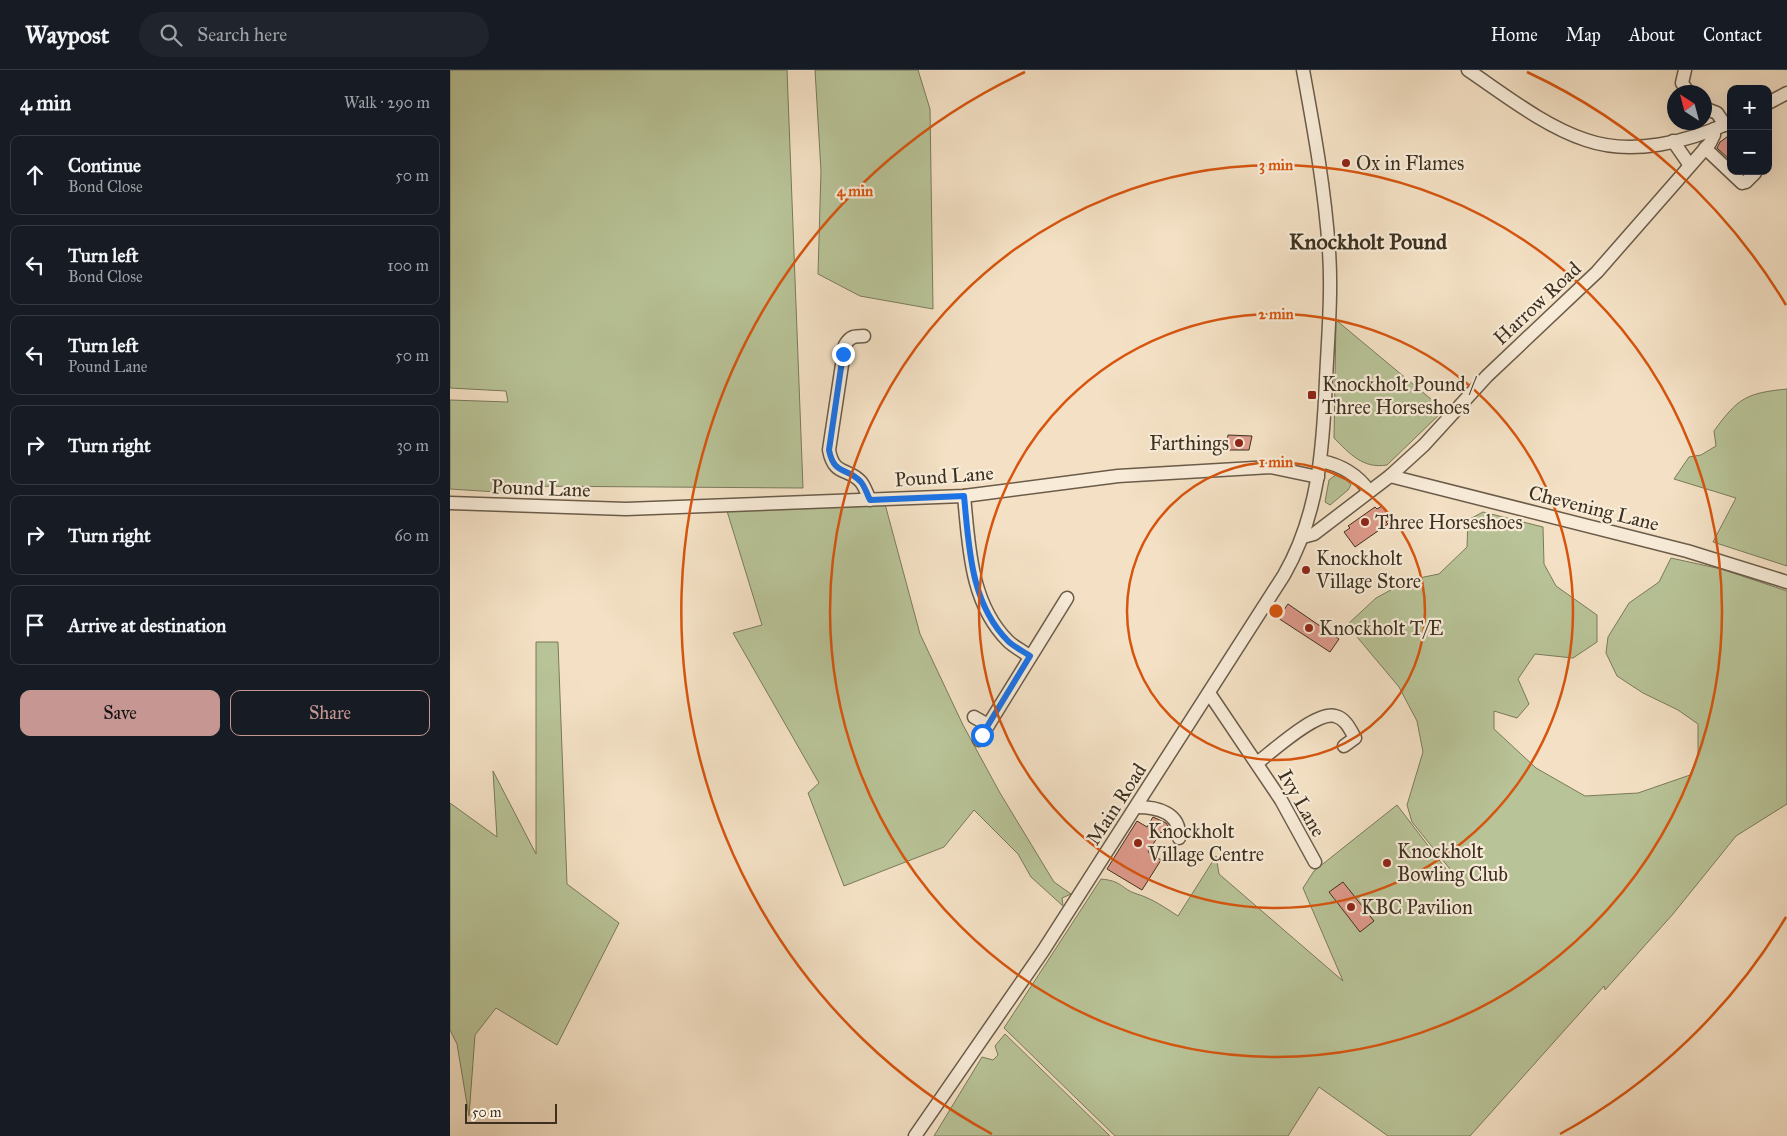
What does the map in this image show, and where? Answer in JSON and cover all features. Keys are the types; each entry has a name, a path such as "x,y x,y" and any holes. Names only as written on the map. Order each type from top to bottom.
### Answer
{"street":[{"name":"Main Road","path":"915,1136 1043,952 1284,574 1303,537 1321,461 1328,338 1329,252 1323,188 1303,70"},
{"path":"1468,70 1546,121 1585,140 1623,147 1673,141 1723,125 1717,113 1712,111"},
{"path":"1683,85 1682,83 1685,70"},
{"path":"1772,101 1787,93"},
{"name":"Harrow Road","path":"1303,537 1314,534 1390,476 1434,434 1487,376 1597,272 1723,125"},
{"path":"1673,141 1689,164"},
{"path":"1705,148 1727,169"},
{"path":"1734,175 1742,183 1754,175"},
{"path":"864,336 855,336 849,339 845,345 829,450 831,460 836,468 860,481 870,500"},
{"path":"1321,461 1346,470 1360,480 1369,491"},
{"name":"Pound Lane","path":"450,503 626,509 964,496 1118,476 1271,467 1318,477"},
{"name":"Chevening Lane","path":"1390,476 1687,551 1787,582"},
{"path":"964,496 972,569 979,594 991,617 1008,641 1030,656"},
{"path":"979,740 1030,656 1066,605"},
{"name":"Ivy Lane","path":"1209,693 1281,800 1315,862"},
{"name":"Ivy Lane","path":"1257,763 1315,720 1326,715 1336,716 1344,720 1355,738 1344,746"},
{"path":"974,716 988,726"},
{"path":"1137,806 1162,809 1170,815 1180,833 1179,838"}],"green space":[{"path":"450,70 787,70 803,488 517,486 512,493 450,489 450,400 508,402 506,391 450,388"},
{"path":"815,70 918,70 930,109 933,309 860,296 818,274 821,171"},
{"path":"1336,320 1444,410 1387,465 1371,465 1357,459 1334,438"},
{"path":"1787,389 1787,566 1713,542 1736,498 1674,479 1689,457 1701,455 1716,446 1714,431 1737,404 1752,395"},
{"path":"1338,473 1343,475 1351,485 1348,490 1330,505 1325,502 1329,480"},
{"path":"885,504 920,634 963,725 1000,793 1054,882 1071,894 1062,898 1063,906 1031,877 1018,854 974,810 944,847 844,886 808,793 819,783 733,633 762,625 727,511"},
{"path":"1483,512 1543,527 1544,564 1556,586 1597,615 1597,642 1573,658 1535,654 1518,679 1529,704 1517,718 1494,711 1494,729 1536,768 1585,796 1638,793 1690,775 1698,755 1698,724 1678,710 1643,693 1617,676 1606,653 1608,637 1629,603 1659,582 1671,558 1721,569 1787,591 1787,804 1736,836 1673,914 1605,990 1604,986 1470,1136 1388,1136 1319,1087 1288,1136 1115,1136 1004,1028 1101,879 1118,883 1178,916 1216,856 1219,874 1343,981 1303,888 1314,871 1397,805 1449,873 1454,874 1412,822 1407,805 1423,752 1417,721 1399,687 1347,625 1376,598 1409,580 1439,574 1467,547 1468,520"},
{"path":"536,642 558,642 567,884 619,923 557,1045 496,1008 475,1035 469,1116 457,1044 450,1030 450,803 497,837 493,771 536,854"},
{"path":"1005,1034 1110,1136 934,1136 982,1057 993,1060 998,1055 995,1046"}],"building":[{"path":"1727,137 1727,157 1717,148 1720,142"},
{"name":"Farthings","path":"1228,435 1252,436 1249,450 1226,450"},
{"path":"1382,506 1391,519 1386,522 1388,524 1355,547 1344,532 1350,528 1348,526 1375,507 1377,509"},
{"name":"Knockholt T/E","path":"1288,604 1339,639 1330,652 1278,618"},
{"name":"Knockholt Village Centre","path":"1153,817 1166,823 1170,829 1165,835 1161,832 1148,852 1161,860 1142,890 1107,869 1137,821 1147,827"},
{"name":"KBC Pavilion","path":"1343,882 1374,921 1360,932 1329,892"}],"place":[{"name":"Ox in Flames","path":"1346,163"},
{"name":"Knockholt Pound / Three Horseshoes","path":"1312,395"},
{"name":"Farthings","path":"1239,443"},
{"name":"Three Horseshoes","path":"1365,522"},
{"name":"Knockholt Village Store","path":"1306,570"},
{"name":"Knockholt T/E","path":"1309,628"},
{"name":"Knockholt Village Centre","path":"1138,843"},
{"name":"Knockholt Bowling Club","path":"1387,863"},
{"name":"KBC Pavilion","path":"1351,907"}],"district":[{"name":"Knockholt Pound","path":"1368,241"}],"route":[{"path":"843,354 829,450 831,460 836,468 860,481 870,500 964,496 972,569 979,594 991,617 1008,641 1030,656 982,735"}]}
